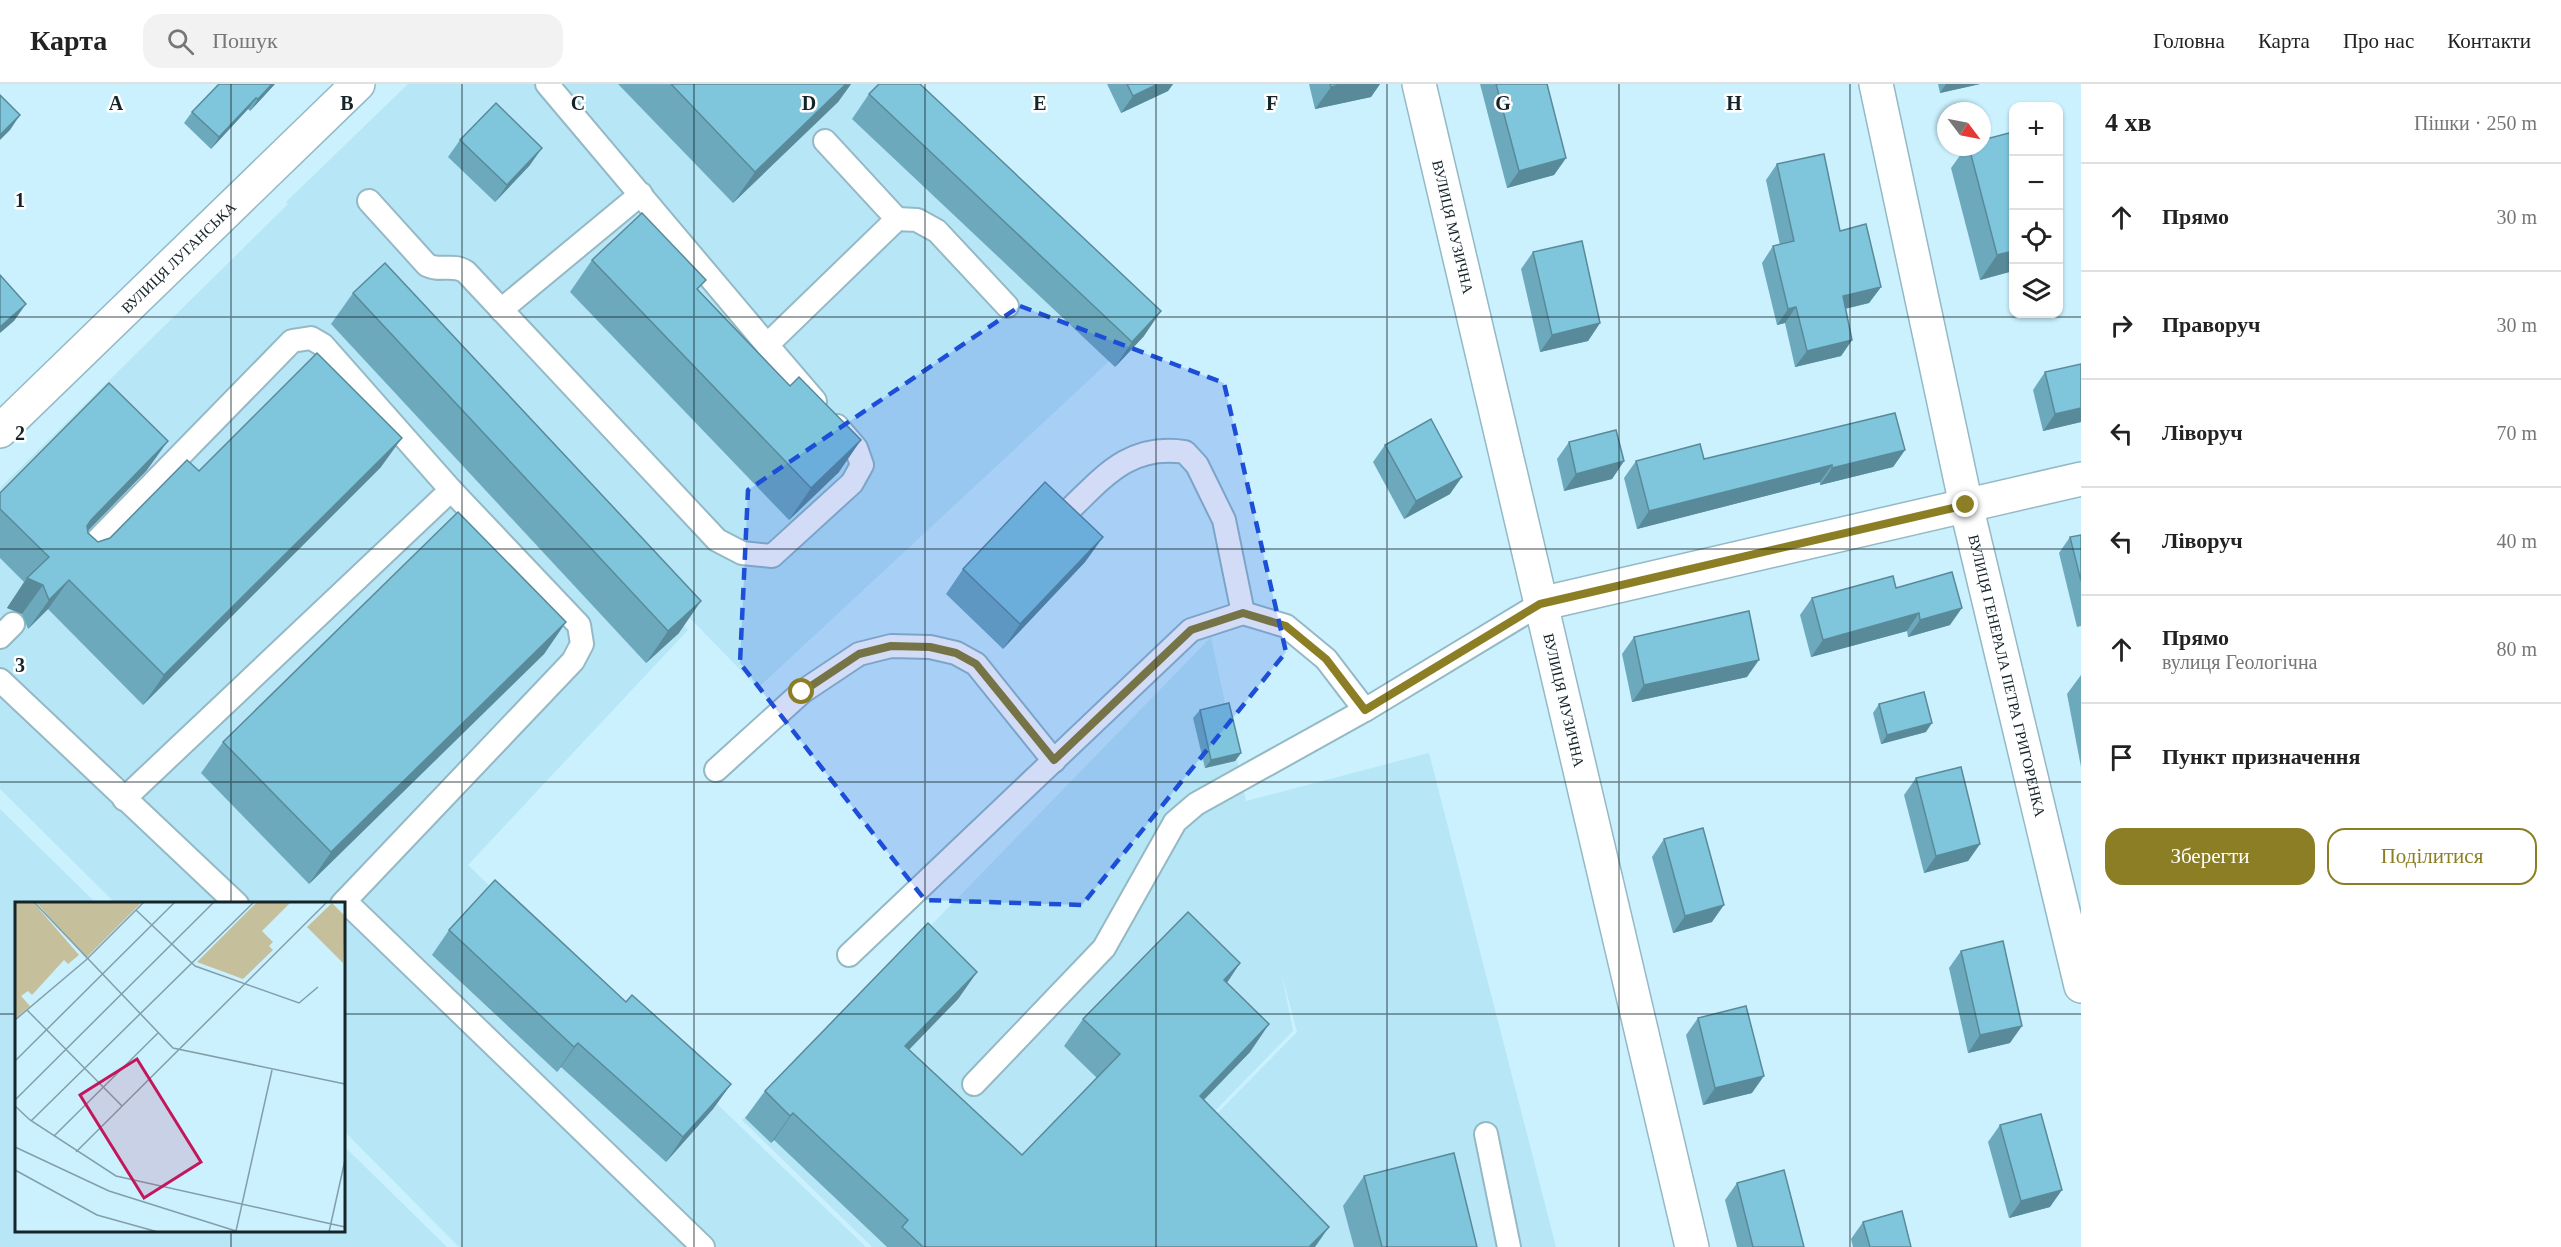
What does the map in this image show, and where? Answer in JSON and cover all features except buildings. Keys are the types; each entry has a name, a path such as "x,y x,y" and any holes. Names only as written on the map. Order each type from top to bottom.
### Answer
{"street":[{"name":"ВУЛИЦЯ ЛУГАНСЬКА","path":"0,431 358,84"},
{"name":"ВУЛИЦЯ МУЗИЧНА","path":"1419,84 1692,1247"},
{"name":"ВУЛИЦЯ ГЕНЕРАЛА ПЕТРА ГРИГОРЕНКА","path":"1876,84 1966,505 2081,986"},
{"path":"1540,604 2081,479"}],"lane":[{"path":"369,201 427,266 433,269 462,268 717,540 742,553 772,556 852,483 862,465 856,448 548,84"},
{"path":"825,141 897,219 917,220 937,231 1007,306"},
{"path":"501,309 641,194"},
{"path":"767,345 897,219"},
{"path":"80,558 292,341 311,338 323,345 451,490 579,626 582,644 573,661 343,902"},
{"path":"1065,514 1111,471 1139,454 1165,449 1185,452 1197,465 1224,520 1243,613"},
{"path":"124,799 451,490"},
{"path":"974,1084 1104,948 1176,822 1196,804 1365,710 1540,604"},
{"path":"849,955 1191,630 1243,613 1286,626 1326,659 1365,710"},
{"path":"716,770 802,692 859,654 891,646 930,647 956,653 976,664 1054,760"},
{"path":"0,680 236,902"},
{"path":"345,904 703,1247"},
{"path":"1486,1134 1509,1247"}],"highlighted area":[{"path":"1020,306 1224,383 1286,652 1082,905 925,900 740,663 748,490"}],"shaded area":[{"path":"408,84 894,84 1145,328 758,688 458,380 688,630 468,865 866,1247 459,1247 345,1132 345,902 114,902 0,789 0,488 288,204 286,202"},
{"path":"1211,637 1246,801 1429,753 1556,1247 1086,1247 1297,1032 1282,975 1293,1031 1082,1247 872,1247 742,1120"},
{"path":"0,809 95,902 15,902 15,1232 345,1232 345,1147 447,1247 0,1247"}],"route":[{"path":"802,692 859,654 891,646 930,647 956,653 976,664 1054,760 1191,630 1243,613 1286,626 1326,659 1365,710 1540,604 1966,505"}]}
